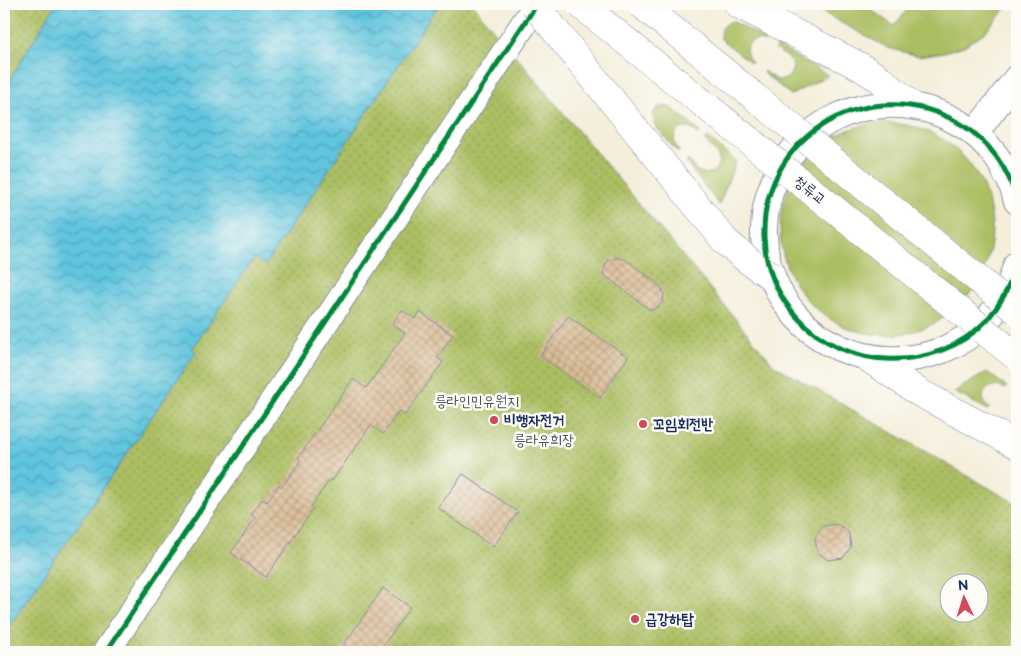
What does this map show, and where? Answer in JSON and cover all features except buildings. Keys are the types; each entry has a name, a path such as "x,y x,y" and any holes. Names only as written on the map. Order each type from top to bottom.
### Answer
{"main road":[{"path":"535,4 726,242 771,276"},
{"name":"청류교","path":"580,4 1017,357"},
{"path":"641,4 1017,310"},
{"path":"738,4 860,67 880,79 911,105"},
{"path":"868,358 920,393 1017,445"}],"street":[{"path":"106,652 535,4"},
{"path":"974,133 1017,78"},
{"path":"1017,201 1012,179 990,148 974,133 950,117 911,105 872,105 836,116 805,138 792,152 777,176 767,202 764,220 766,258 771,276 783,300 809,330 819,338 843,350 868,358 894,360 914,358 933,354 956,343 978,328 995,309 1009,287 1017,264"}],"green space":[{"path":"4,4 56,4 4,89"},
{"name":"릉라인민유원지","path":"439,4 472,4 774,365 1017,504 1017,652 4,652 4,634 196,352 192,349 254,258 265,265"},
{"path":"807,4 863,4 894,26 909,7 915,11 916,9 920,11 964,4 1010,4 984,33 964,46 944,52 919,56 888,48"},
{"path":"729,22 734,22 766,40 765,42 755,40 748,45 747,53 751,63 721,39 722,29"},
{"path":"777,46 828,75 791,95 763,73 764,71 778,80 785,79 790,75 792,71 791,61 775,49"},
{"path":"664,106 672,108 700,132 698,134 687,128 678,131 674,139 679,151 678,153 655,125 653,114 657,108"},
{"path":"886,123 907,125 926,131 945,141 961,154 974,170 984,189 990,208 992,229 990,250 984,269 974,288 961,304 945,317 926,327 907,333 886,335 865,333 846,327 827,317 811,304 798,288 788,269 782,250 780,229 782,208 788,189 798,170 811,154 827,141 846,131 865,125"},
{"path":"708,138 736,161 719,205 686,162 688,160 696,170 703,173 707,174 715,170 719,160 705,141"},
{"path":"987,372 1007,387 1005,389 994,386 986,390 983,398 989,408 988,410 954,392"}],"water":[{"path":"56,4 439,4 265,265 254,258 192,349 196,352 4,634 4,89"}],"cycle path":[{"path":"106,652 537,4"},
{"path":"1017,201 1009,178 997,157 989,147 961,124 927,109 892,105 859,109 828,122 802,142 781,168 768,200 764,237 767,259 773,280 783,299 796,316 816,334 839,348 865,356 891,359 917,357 943,350 966,338 987,320 997,307 1009,286 1017,264"}],"place":[{"name":"비행자전거","path":"494,420"},
{"name":"꼬임회전반","path":"643,424"},
{"name":"급강하탑","path":"635,619"}],"park label":[{"name":"릉라유희장","path":"544,440"}]}
